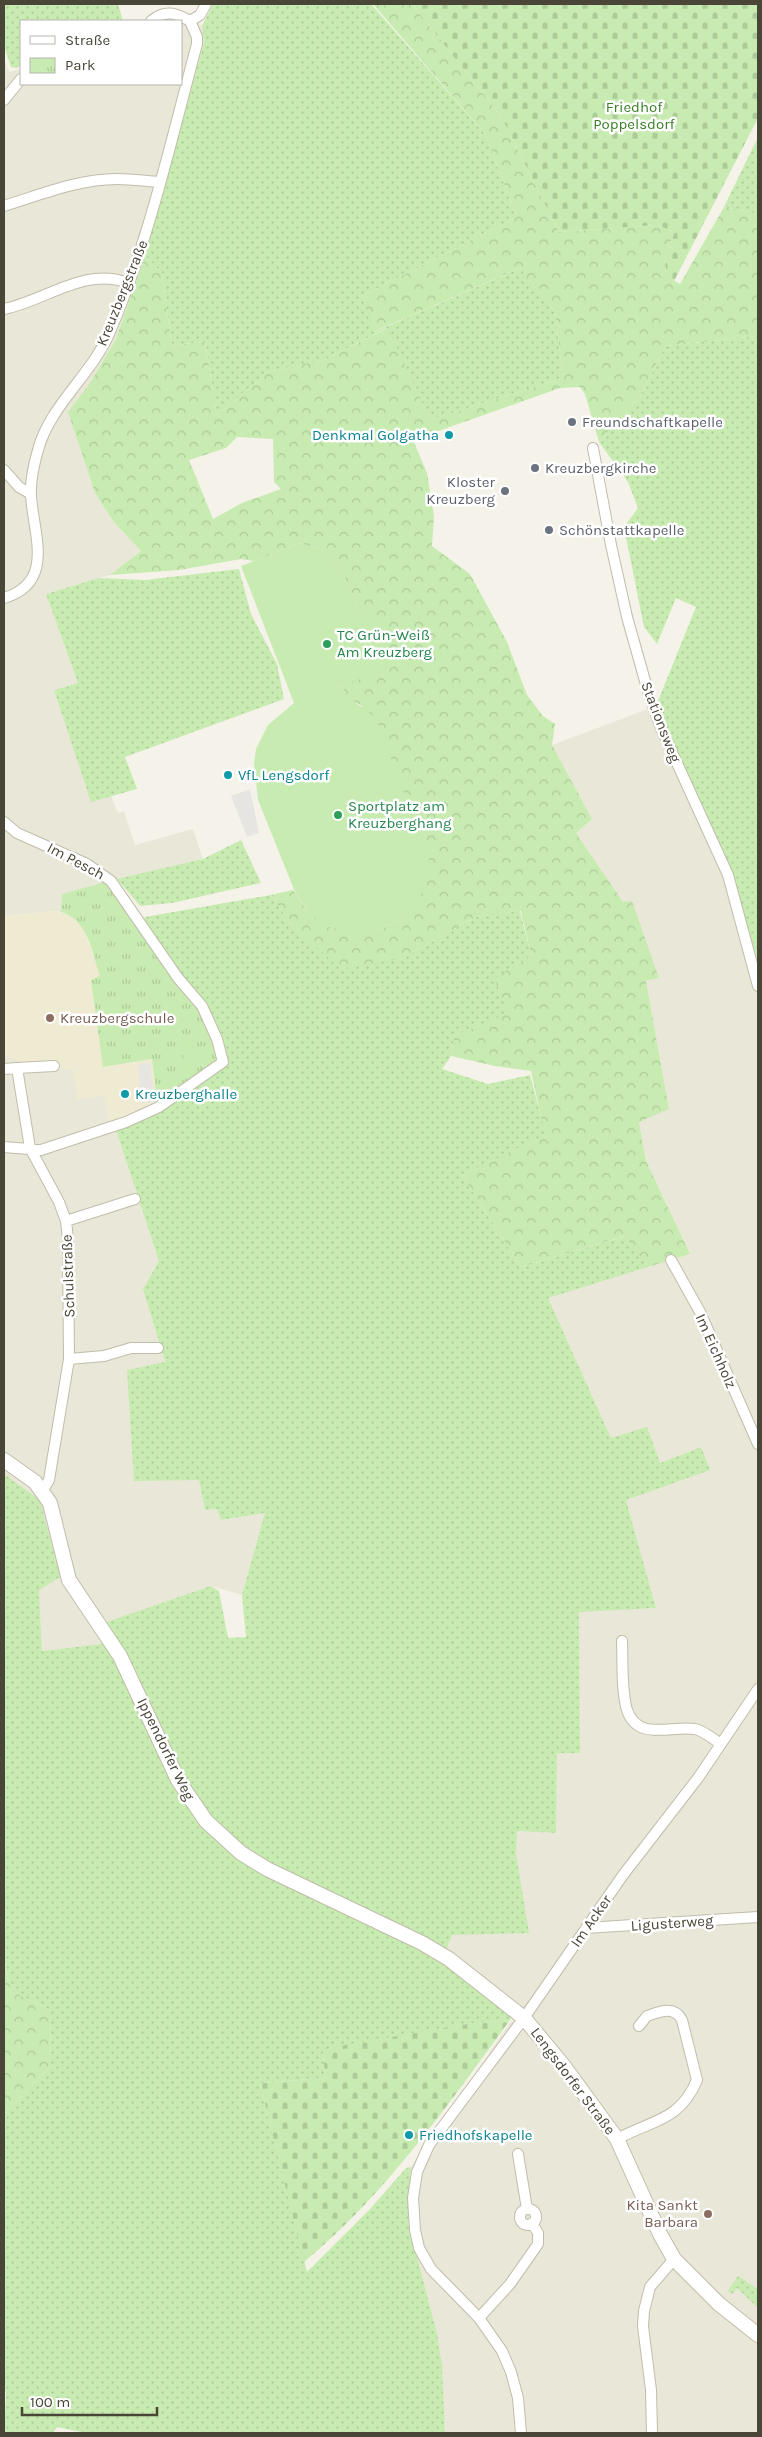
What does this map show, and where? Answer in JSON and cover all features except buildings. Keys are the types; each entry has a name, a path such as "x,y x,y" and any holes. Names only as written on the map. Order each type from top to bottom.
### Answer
{"street":[{"path":"153,20 158,15 167,13 179,14 190,21 200,15 206,4"},
{"name":"Kreuzbergstraße","path":"4,598 13,596 25,587 36,572 39,549 31,494 38,448 48,425 102,347 128,283 151,216 197,44 197,37 190,21"},
{"path":"4,100 20,80"},
{"path":"4,206 62,188 96,180 116,179 159,182"},
{"path":"4,309 85,280 111,277 128,283"},
{"name":"Stationsweg","path":"593,448 627,617 649,696 661,728 728,875 758,986"},
{"path":"4,470 19,487 31,494"},
{"name":"Im Pesch","path":"4,822 17,833 60,850 99,871 119,889 178,978 202,1006 217,1039 223,1062 149,1112 126,1122 41,1150 30,1148"},
{"path":"4,1069 54,1066"},
{"name":"Schulstraße","path":"17,1068 30,1148 59,1202 66,1221 68,1239 69,1359 49,1480 43,1490"},
{"path":"4,1146 30,1148"},
{"path":"66,1221 135,1198"},
{"name":"Im Eichholz","path":"671,1260 700,1312 758,1444"},
{"path":"69,1359 104,1356 141,1347 158,1348"},
{"name":"Ippendorfer Weg","path":"4,1460 27,1475 43,1490 54,1512 62,1557 69,1580 120,1656 178,1780 206,1821 241,1853 267,1869 422,1943 449,1959 524,2018"},
{"path":"622,1641 626,1702 633,1720 642,1728 654,1731 694,1729 721,1744"},
{"name":"Im Acker","path":"521,2433 519,2406 512,2372 497,2342 479,2318 431,2269 419,2248 415,2230 413,2198 417,2172 424,2153 524,2018 623,1875 721,1744 758,1689"},
{"name":"Ligusterweg","path":"586,1928 758,1917"},
{"path":"617,2139 673,2114 686,2100 697,2080 684,2029 677,2013 666,2011 647,2016 639,2026"},
{"name":"Lengsdorfer Straße","path":"524,2018 568,2071 617,2139 660,2234 674,2259 720,2306 758,2335"},
{"path":"479,2318 510,2284 538,2244 538,2233 532,2224 526,2225 520,2220 521,2213 527,2209 518,2154"},
{"path":"652,2433 651,2390 643,2326 644,2311 650,2287 674,2259"}],"shaded area":[{"path":"171,8 191,16 202,26 204,43 145,255 116,339 90,383 68,412 95,493 113,521 141,551 110,575 46,594 78,683 54,690 92,801 111,796 118,813 124,811 135,845 193,829 203,859 62,894 61,912 53,911 4,916 4,59 9,72 20,69 20,85 182,85 182,20 144,20 151,14"},
{"path":"656,706 732,875 758,961 758,2433 445,2433 442,2365 437,2333 408,2223 411,2167 520,2008 446,1950 452,1935 516,1854 517,1831 556,1833 557,1752 580,1753 579,1611 656,1608 626,1500 701,1447 660,1463 611,1438 547,1297 690,1254 646,1161 639,1121 669,1109 646,981 659,978 623,902 576,833 592,819 552,745"},
{"path":"250,789 259,833 247,837 231,796"},
{"name":"Kreuzbergschule","path":"53,911 70,914 83,927 101,976 104,1067 152,1059 157,1102 109,1122 105,1096 77,1099 73,1069 54,1070 20,1063 18,1060 4,1055 4,916"},
{"path":"4,1055 18,1060 73,1069 105,1096 109,1122 116,1130 159,1261 143,1289 165,1363 128,1370 134,1480 199,1480 205,1510 217,1509 221,1520 266,1513 242,1595 211,1586 102,1644 42,1651 39,1590 4,1474"},
{"path":"150,1063 154,1102 142,1103 138,1065"}],"green space":[{"path":"4,4 118,4 123,20 20,20 20,66 16,68 11,67 4,46"},
{"path":"213,4 371,4 485,134 517,217 362,296 374,332 520,268 555,312 563,378 430,420 387,328 326,359 268,372 217,415 205,341 172,346 162,273 145,255 204,43 202,26"},
{"path":"373,4 412,4 501,116 559,232 657,225 675,232 665,255 666,276 680,284 724,207 758,214 758,336 665,346 641,395 599,442 585,394 580,387 560,388 413,440 427,473 434,516 432,546 470,574 507,642 527,695 543,716 555,724 552,745 592,819 576,833 623,902 632,901 659,978 646,981 669,1109 639,1122 646,1161 690,1254 648,1267 625,1236 521,1267 462,1175 545,1135 531,1071 495,1066 451,1056 454,1036 509,1013 494,979 531,955 521,911 475,917 403,958 341,969 294,928 271,895 293,890 308,912 371,934 403,918 361,705 349,700 341,685 374,621 361,613 343,573 329,557 318,549 300,543 254,561 241,559 179,570 110,575 141,551 113,521 95,493 68,412 90,383 116,339 145,255 162,273 172,346 205,341 217,415 268,372 326,359 388,328 430,420 563,378 555,312 520,268 373,332 362,296 517,217 485,134","holes":["237,437 273,439 274,482 281,489 242,503 213,519 189,460 226,448"]},
{"name":"Friedhof Poppelsdorf","path":"412,4 758,4 758,118 674,281 666,276 665,255 675,232 657,225 559,232 501,116"},
{"path":"758,137 758,214 724,207"},
{"path":"758,336 758,961 732,875 656,706 696,607 676,598 657,644 644,627 624,527 638,508 628,482 599,442 641,395 665,346"},
{"name":"Sportplatz am Kreuzberghang","path":"300,543 318,549 329,557 343,573 361,613 375,620 393,667 341,686 352,700 376,718 429,860 426,885 413,909 403,918 371,934 349,932 325,926 308,912 295,892 258,800 254,764 256,749 268,725 294,703 241,566"},
{"path":"239,569 251,614 277,664 284,699 125,757 137,789 91,802 54,690 78,683 46,594 99,578 145,580"},
{"path":"241,840 261,883 172,903 140,906 117,879 203,859"},
{"path":"106,882 200,1007 220,1061 157,1102 152,1059 103,1067 91,980 100,976 88,938 83,929 70,916 61,912 62,894"},
{"path":"271,895 294,928 403,958 475,917 520,911 531,955 510,1013 454,1036 451,1056 442,1069 488,1084 530,1075 546,1135 462,1175 521,1267 626,1236 648,1267 548,1298 611,1438 647,1427 660,1463 701,1447 710,1470 626,1500 656,1608 579,1612 580,1753 557,1753 556,1833 517,1831 516,1854 529,1933 452,1935 446,1950 520,2007 510,2020 467,2024 323,2050 325,2078 260,2083 307,2272 370,2209 406,2168 411,2167 408,2223 437,2333 442,2365 445,2433 86,2433 57,2427 53,2433 4,2433 6,2392 4,2387 4,2114 51,2066 50,2010 11,1991 4,1957 4,1474 40,1500 60,1577 39,1590 42,1651 101,1644 104,1623 211,1586 219,1591 228,1638 246,1637 242,1595 265,1513 221,1520 217,1509 205,1510 199,1480 134,1481 127,1370 165,1362 143,1289 159,1261 116,1130 163,1109 180,976 143,921 145,917"},
{"path":"196,1040 200,1064 185,1067 181,1043"},
{"path":"4,1957 11,1991 50,2010 51,2066 4,2114"},
{"path":"510,2020 439,2116 389,2178 334,2236 304,2262 260,2083 325,2078 323,2049 467,2024"},
{"path":"738,2276 758,2289 757,2307 737,2288 732,2294 728,2291"}],"place":[{"name":"Freundschaftkapelle","path":"572,422"},
{"name":"Denkmal Golgatha","path":"449,435"},
{"name":"Kreuzbergkirche","path":"535,468"},
{"name":"Kloster Kreuzberg","path":"505,491"},
{"name":"Schönstattkapelle","path":"549,530"},
{"name":"TC Grün-Weiß Am Kreuzberg","path":"327,644"},
{"name":"VfL Lengsdorf","path":"228,775"},
{"name":"Sportplatz am Kreuzberghang","path":"338,815"},
{"name":"Kreuzbergschule","path":"50,1018"},
{"name":"Kreuzberghalle","path":"125,1094"},
{"name":"Friedhofskapelle","path":"409,2135"},
{"name":"Kita Sankt Barbara","path":"708,2214"}]}
